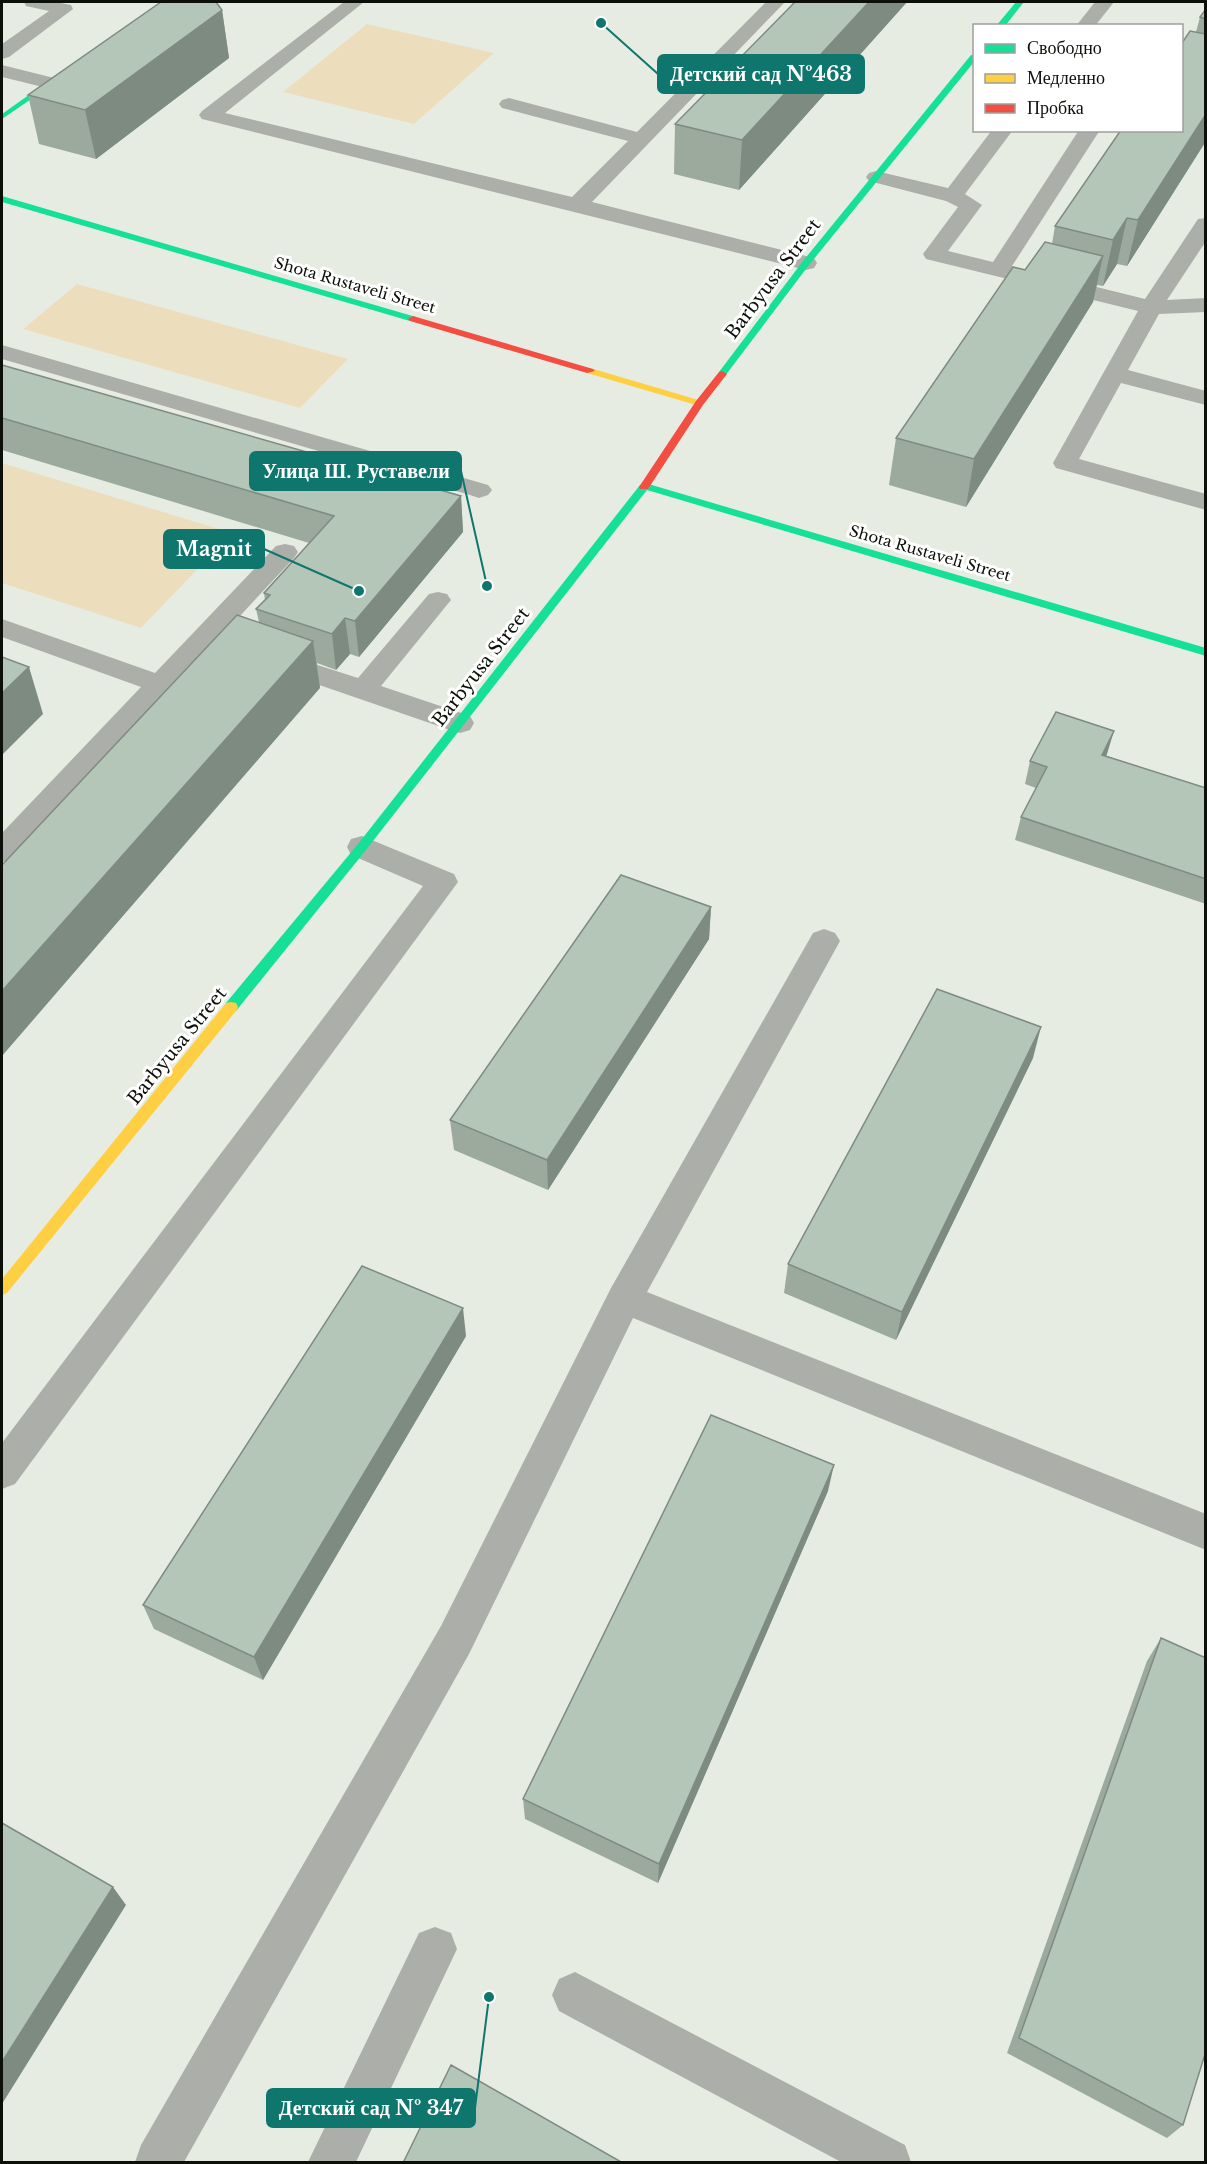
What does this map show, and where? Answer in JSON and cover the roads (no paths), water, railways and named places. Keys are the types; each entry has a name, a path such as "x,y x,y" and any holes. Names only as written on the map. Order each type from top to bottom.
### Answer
{"street":[{"path":"1002,24 1020,2"},
{"name":"Barbyusa Street","path":"2,1289 362,847 460,723 645,486 699,403 806,263 973,59"},
{"path":"2,117 80,63"},
{"name":"Shota Rustaveli Street","path":"2,200 699,403"},
{"name":"Shota Rustaveli Street","path":"645,486 1206,652"}],"lane":[{"path":"2,53 64,9 33,2"},
{"path":"355,2 209,116 806,263"},
{"path":"577,205 776,2"},
{"path":"1087,24 1105,2"},
{"path":"2,71 51,83"},
{"path":"509,104 642,139"},
{"path":"953,196 1001,132"},
{"path":"998,271 1089,132"},
{"path":"876,177 953,196 971,205 934,254 1151,307 1206,305"},
{"path":"1206,224 1151,307 1065,464 1206,502"},
{"path":"2,352 479,490"},
{"path":"1114,374 1206,398"},
{"path":"5,842 159,684 229,645 285,552"},
{"path":"364,689 438,600"},
{"path":"2,628 159,684"},
{"path":"229,645 460,723"},
{"path":"2,1472 443,882 362,847"},
{"path":"158,2163 455,1640 624,1299 824,941"},
{"path":"624,1299 1206,1532"},
{"path":"331,2163 435,1949"},
{"path":"575,1995 888,2163"}],"place":[{"name":"Детский сад №463","path":"601,23"},
{"name":"Улица Ш. Руставели","path":"487,586"},
{"name":"Magnit","path":"359,591"},
{"name":"Детский сад № 347","path":"489,1997"}]}
